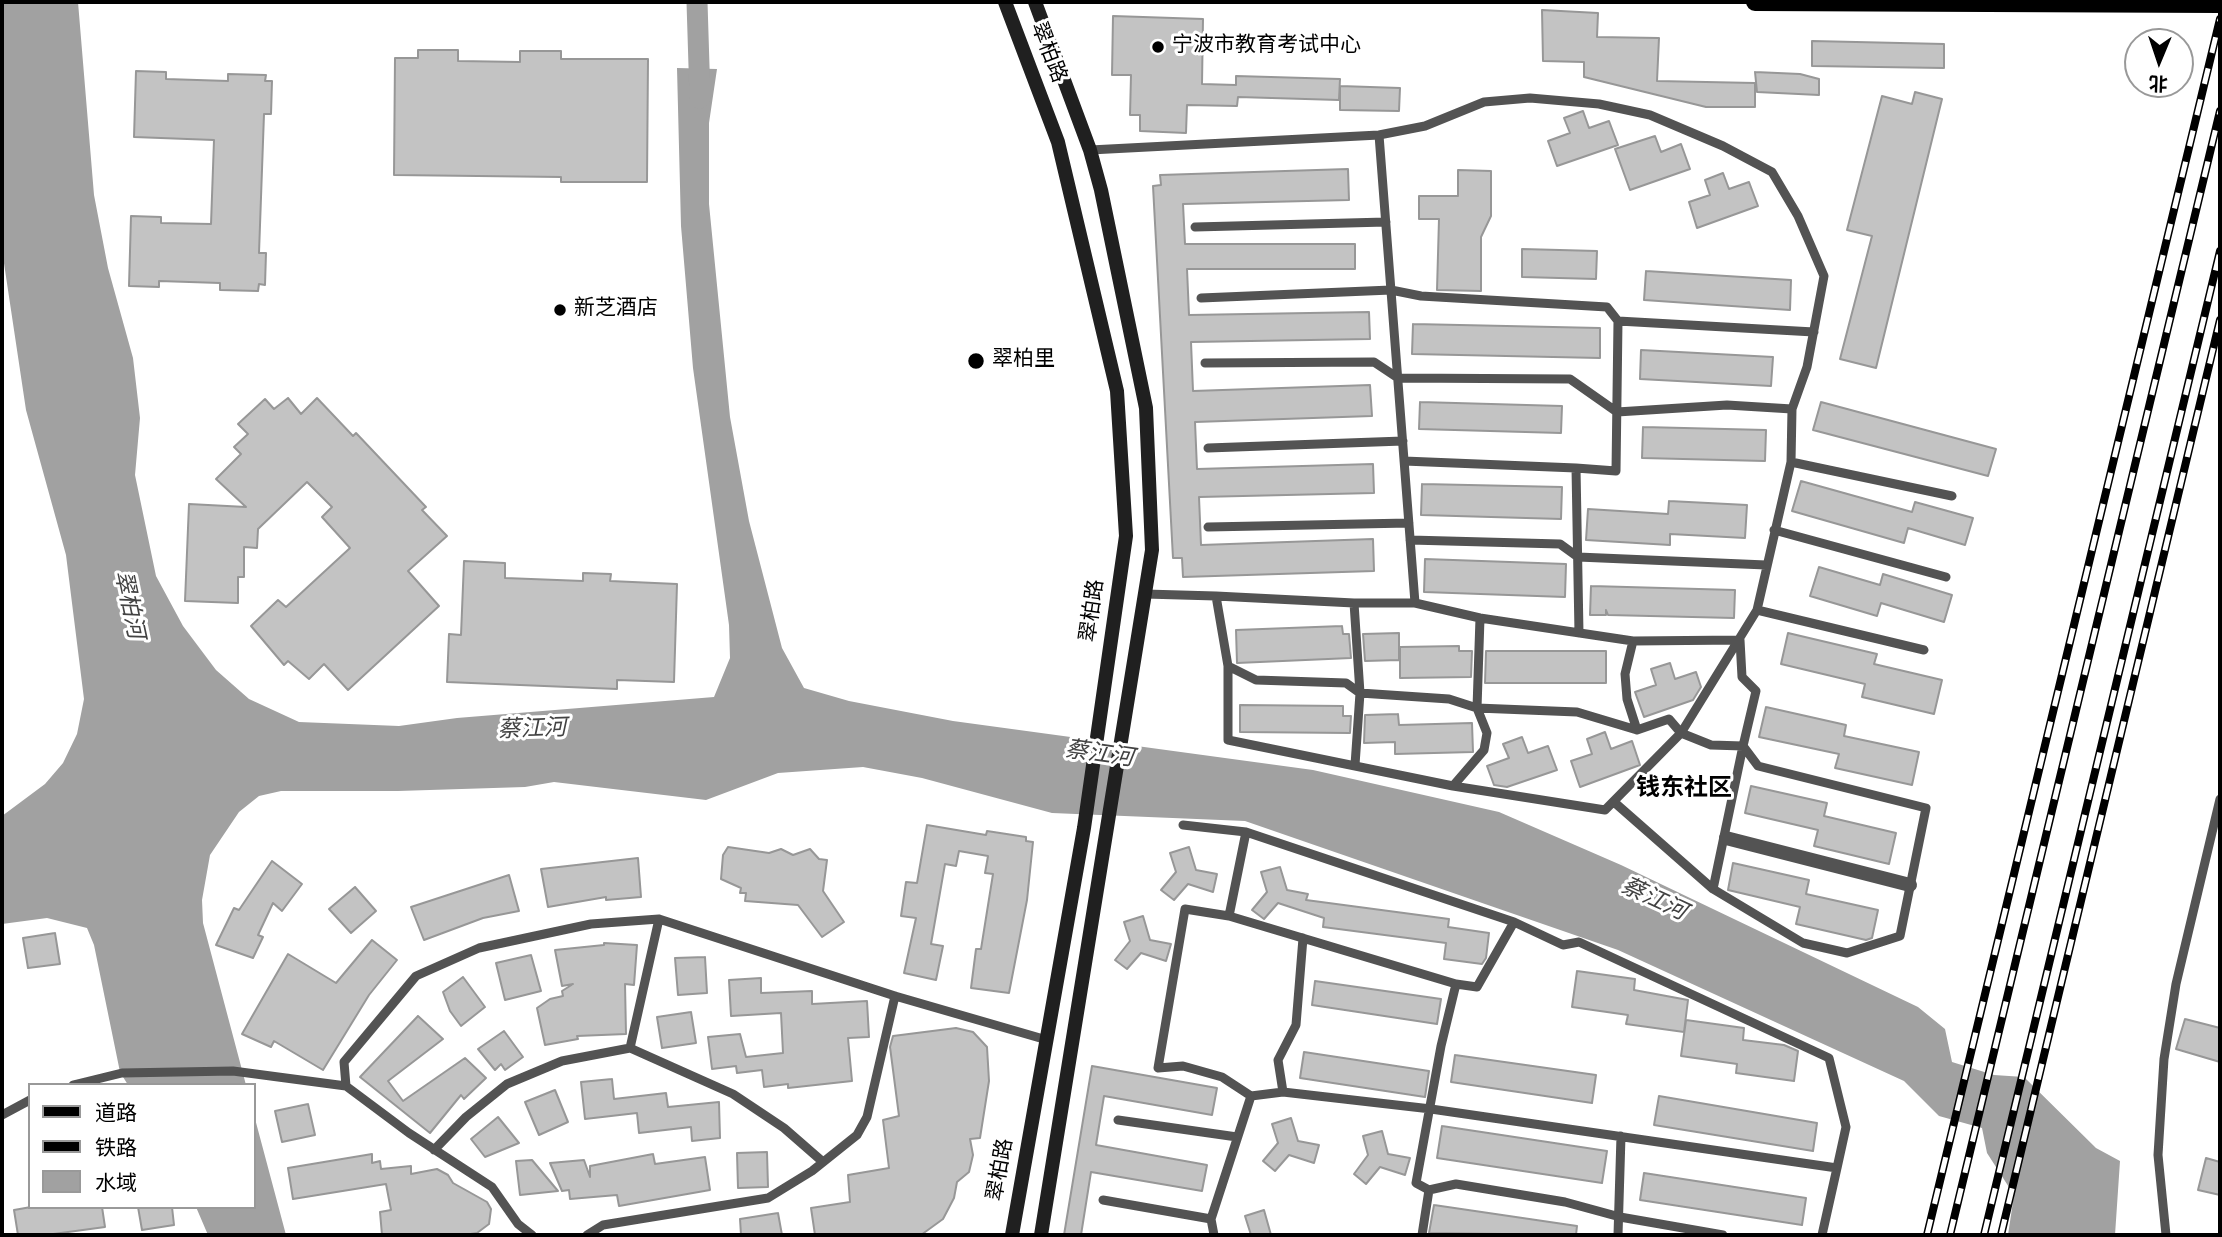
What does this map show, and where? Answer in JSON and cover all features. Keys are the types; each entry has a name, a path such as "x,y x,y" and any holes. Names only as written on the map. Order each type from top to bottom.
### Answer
{"main road":[{"name":"翠柏路","path":"1005,2 1058,142 1117,391 1126,536 1084,828 1012,1235"},
{"name":"翠柏路","path":"1035,2 1090,150 1101,190 1146,408 1152,550 1041,1235"},
{"path":"1755,2 2220,4"}],"street":[{"path":"1726,838 1910,884"}],"lane":[{"path":"1090,150 1380,135 1425,126 1484,102 1530,97 1599,104 1650,116 1723,146 1772,172 1798,216 1824,276 1814,332 1792,409 1790,462 1756,610 1681,733 1605,810 1453,786 1228,740 1228,666 1216,596"},
{"path":"1380,135 1415,603"},
{"path":"1195,227 1386,222"},
{"path":"1201,298 1391,290 1421,296 1607,307 1618,321 1616,471 1404,461"},
{"path":"1618,321 1814,332"},
{"path":"1205,363 1374,362 1398,378 1570,379 1617,412 1727,405 1792,409"},
{"path":"1208,448 1403,441"},
{"path":"1790,462 1952,496"},
{"path":"1576,468 1579,632"},
{"path":"1208,527 1409,523"},
{"path":"1774,530 1946,577"},
{"path":"1410,540 1560,544 1578,557 1766,565"},
{"path":"1145,594 1415,603 1480,618 1633,641 1740,640"},
{"path":"1354,603 1360,693 1355,765"},
{"path":"1756,610 1924,650"},
{"path":"1453,786 1484,750 1487,733 1477,708 1480,618"},
{"path":"1713,889 1756,691 1742,677 1740,640"},
{"path":"1633,641 1625,674 1627,699 1637,730"},
{"path":"1228,666 1256,680 1346,683 1360,693 1449,699 1477,708 1577,712 1637,730 1669,719 1681,733 1711,745 1743,746"},
{"path":"1614,802 1713,889 1803,943 1847,953 1900,936 1926,808 1758,766 1743,746"},
{"path":"2166,1235 2158,1155 2164,1059 2176,984 2220,799"},
{"path":"1183,825 1246,832 1514,922 1563,945 1579,942 1829,1058 1846,1127 1822,1235"},
{"path":"1229,916 1246,832"},
{"path":"1514,922 1477,987 1456,984 1229,916 1185,909 1158,1068 1183,1066 1222,1077 1251,1096 1283,1092 1431,1109 1837,1168"},
{"path":"346,1086 344,1062 416,976 479,948 591,924 659,919 895,996 1047,1040"},
{"path":"630,1048 659,919"},
{"path":"1283,1092 1278,1060 1296,1025 1303,938"},
{"path":"1456,984 1441,1046 1416,1183 1429,1190 1457,1184 1564,1202 1620,1217 1723,1235"},
{"path":"587,1235 603,1225 768,1198 823,1162 857,1135 867,1117 895,996"},
{"path":"434,1150 466,1117 507,1084 562,1062 630,1048 733,1094 784,1128 823,1162"},
{"path":"81,1083 122,1073 223,1072 346,1086 434,1150 492,1187 518,1224 532,1235"},
{"path":"1214,1235 1212,1219 1251,1096"},
{"path":"2,1115 28,1101"},
{"path":"1118,1119 1237,1137"},
{"path":"1618,1235 1621,1136"},
{"path":"1422,1235 1429,1190"},
{"path":"1103,1200 1212,1219"}],"water":[{"path":"2,2 78,2 94,195 108,268 133,358 140,418 135,475 156,576 183,626 216,670 249,699 299,722 399,726 457,718 714,697 730,658 729,625 693,368 681,226 677,68 717,69 709,123 709,204 730,417 749,521 782,648 804,688 849,701 953,721 1313,770 1499,812 1621,865 1918,1007 1945,1029 1952,1062 1994,1075 2024,1077 2096,1148 2120,1161 2115,1235 2008,1235 2014,1195 1987,1153 1982,1128 1939,1116 1904,1081 1618,950 1245,821 1052,813 922,778 863,767 778,773 706,800 554,782 525,787 281,791 259,796 239,812 210,855 202,900 203,923 245,1083 127,1083 120,1072 94,945 87,928 47,918 2,924 2,816 45,784 63,763 77,734 84,699 66,555 26,410 2,250"},
{"path":"256,1122 286,1235 208,1235 197,1209 256,1209"}],"building":[{"path":"1542,10 1598,13 1597,37 1659,38 1657,81 1755,83 1755,107 1706,107 1584,77 1584,62 1543,61"},
{"name":"宁波市教育考试中心","path":"1113,16 1203,19 1202,84 1236,85 1236,76 1340,79 1339,100 1238,97 1237,106 1187,105 1186,133 1140,131 1140,115 1130,115 1131,75 1112,75"},
{"path":"1812,41 1944,44 1944,68 1812,66"},
{"path":"418,50 458,50 458,61 520,62 520,51 561,51 561,59 648,59 647,182 561,182 561,177 394,175 395,58 418,58"},
{"path":"136,71 166,72 166,79 228,81 228,74 266,75 265,81 272,81 271,114 264,114 259,253 266,253 265,285 259,284 258,291 220,290 220,283 159,281 159,287 129,286 131,216 161,217 161,223 211,224 214,140 134,137"},
{"path":"1755,72 1800,74 1819,79 1819,95 1757,92"},
{"path":"1340,86 1400,88 1399,111 1340,110"},
{"path":"1915,92 1942,99 1876,368 1840,359 1872,236 1847,230 1882,96 1912,104"},
{"path":"1583,111 1589,128 1609,121 1618,145 1557,166 1548,141 1570,133 1564,118"},
{"path":"1655,136 1661,152 1681,144 1690,169 1630,190 1615,149"},
{"path":"1348,169 1349,200 1183,204 1185,244 1355,244 1355,269 1187,269 1189,315 1369,312 1370,339 1191,342 1193,391 1370,385 1372,416 1195,422 1197,469 1373,464 1374,493 1199,497 1201,545 1373,539 1374,571 1183,577 1182,558 1173,558 1153,186 1161,185 1160,175"},
{"path":"1458,170 1491,171 1491,216 1481,237 1481,291 1437,290 1439,219 1419,219 1419,196 1458,196"},
{"path":"1723,173 1729,189 1749,182 1758,206 1697,228 1689,202 1710,195 1705,180"},
{"path":"1522,249 1597,251 1596,279 1522,277"},
{"path":"1646,271 1791,280 1790,310 1644,300"},
{"path":"1413,324 1600,328 1600,358 1412,354"},
{"path":"1641,350 1773,357 1771,386 1640,379"},
{"path":"288,398 301,414 317,398 353,436 356,433 426,507 422,510 447,536 408,571 439,606 348,690 324,664 309,679 288,661 284,665 251,626 278,600 286,607 350,548 322,517 332,507 307,482 258,529 257,548 244,547 244,577 238,577 238,603 185,601 189,504 246,507 216,479 241,454 234,447 248,434 238,424 265,399 274,409"},
{"path":"1420,402 1562,406 1561,433 1419,429"},
{"path":"1821,402 1996,449 1988,476 1813,430"},
{"path":"1643,427 1766,430 1765,461 1642,458"},
{"path":"1801,481 1912,512 1915,502 1973,518 1965,545 1908,528 1904,543 1792,511"},
{"path":"1422,484 1562,487 1561,519 1421,515"},
{"path":"1669,501 1747,505 1745,538 1670,534 1670,545 1586,540 1588,509 1668,514"},
{"path":"1425,559 1566,564 1565,597 1424,592"},
{"path":"464,561 505,563 505,578 583,581 583,573 611,574 610,581 677,584 674,682 617,680 617,689 447,682 449,634 461,635"},
{"path":"1819,567 1880,585 1883,574 1952,595 1944,622 1881,603 1877,616 1810,596"},
{"path":"1591,586 1735,590 1734,618 1608,615 1606,610 1606,615 1590,615"},
{"path":"1342,626 1343,634 1349,634 1351,658 1237,663 1236,630"},
{"path":"1399,633 1399,660 1365,661 1363,634"},
{"path":"1788,633 1877,654 1874,664 1942,680 1934,714 1862,697 1865,684 1781,664"},
{"path":"1459,646 1459,651 1472,651 1471,677 1400,678 1400,647"},
{"path":"1486,651 1606,651 1606,683 1485,683"},
{"path":"1670,663 1675,679 1696,672 1701,687 1693,700 1644,717 1635,692 1656,685 1651,669"},
{"path":"1240,705 1343,706 1343,716 1351,716 1350,733 1240,732"},
{"path":"1766,707 1846,725 1844,736 1919,752 1912,785 1835,768 1839,754 1759,737"},
{"path":"1398,714 1399,725 1472,723 1473,752 1395,754 1395,742 1364,743 1365,715"},
{"path":"1605,732 1611,749 1632,741 1640,765 1580,787 1571,761 1592,754 1587,739"},
{"path":"1522,737 1528,753 1548,746 1557,770 1507,787 1494,785 1487,766 1509,758 1503,744"},
{"path":"1751,786 1827,803 1824,816 1896,833 1889,864 1814,846 1818,830 1745,813"},
{"path":"927,825 986,835 987,831 1026,837 1026,841 1033,842 1027,900 1009,993 971,988 976,949 981,949 993,874 985,873 988,856 959,851 956,866 945,864 931,944 943,946 936,980 904,973 916,918 901,916 906,882 917,883"},
{"path":"728,847 769,853 781,849 793,855 810,849 819,859 827,860 823,891 844,922 822,937 798,905 745,901 746,893 740,893 741,888 721,879 723,855"},
{"path":"1189,847 1196,870 1217,874 1213,892 1188,884 1174,900 1161,890 1176,872 1170,853"},
{"path":"638,858 641,897 606,900 606,897 548,907 541,869"},
{"path":"272,861 302,884 282,911 273,903 258,935 263,937 253,958 216,945 234,908 239,910"},
{"path":"1733,863 1809,880 1806,894 1878,910 1872,938 1866,940 1796,924 1800,907 1728,890"},
{"path":"1280,867 1287,890 1308,894 1306,900 1449,919 1448,927 1489,933 1486,958 1482,964 1444,959 1446,943 1323,927 1324,918 1278,903 1264,919 1252,910 1267,892 1261,872"},
{"path":"509,875 519,911 483,918 424,940 411,907"},
{"path":"355,887 376,911 351,933 329,909"},
{"path":"1143,916 1150,940 1171,944 1166,961 1141,953 1127,969 1115,960 1130,941 1124,922"},
{"path":"55,933 60,964 28,968 23,938"},
{"path":"372,940 397,960 369,995 323,1070 274,1041 271,1047 242,1034 288,954 336,983"},
{"path":"604,943 637,945 634,985 625,984 626,1034 577,1036 578,1039 545,1045 537,1008 550,999 563,996 562,991 573,984 562,986 555,950"},
{"path":"531,955 541,991 505,1000 496,963"},
{"path":"705,957 707,993 678,995 675,958"},
{"path":"1577,971 1635,979 1634,990 1688,1000 1684,1032 1626,1024 1628,1015 1572,1007"},
{"path":"463,977 485,1007 461,1026 450,1011 443,992"},
{"path":"761,978 761,993 812,991 812,1004 867,1001 869,1037 848,1038 852,1081 788,1088 788,1084 764,1087 762,1070 737,1073 736,1066 712,1069 708,1037 740,1034 746,1057 783,1053 781,1013 731,1016 729,980"},
{"path":"1315,981 1441,999 1437,1024 1312,1005"},
{"path":"691,1012 696,1043 662,1048 657,1017"},
{"path":"418,1016 443,1039 388,1081 403,1101 465,1058 486,1078 464,1099 461,1095 430,1133 360,1077"},
{"path":"2185,1019 2220,1028 2220,1062 2176,1049"},
{"path":"1686,1020 1744,1028 1743,1040 1784,1045 1798,1051 1794,1081 1736,1073 1737,1064 1681,1056"},
{"path":"956,1028 973,1032 987,1047 989,1081 980,1138 970,1139 973,1155 969,1172 957,1182 954,1198 943,1219 921,1235 815,1235 811,1208 850,1202 848,1175 889,1168 883,1120 899,1116 890,1047 893,1036"},
{"path":"504,1031 523,1057 505,1070 501,1064 495,1070 478,1049"},
{"path":"1304,1052 1429,1071 1425,1097 1300,1078"},
{"path":"1455,1055 1596,1075 1592,1103 1451,1082"},
{"path":"1092,1066 1217,1088 1212,1115 1104,1096 1096,1145 1207,1165 1202,1191 1091,1172 1081,1235 1064,1235"},
{"path":"612,1079 614,1099 666,1093 668,1107 719,1102 720,1138 692,1141 691,1127 639,1133 637,1113 585,1119 581,1082"},
{"path":"555,1090 568,1122 539,1135 525,1102"},
{"path":"1659,1096 1817,1123 1813,1151 1654,1125"},
{"path":"308,1104 315,1135 282,1142 275,1111"},
{"path":"498,1117 519,1143 485,1157 471,1139"},
{"path":"1291,1118 1298,1141 1319,1145 1314,1163 1289,1155 1275,1171 1263,1161 1278,1143 1272,1124"},
{"path":"1442,1126 1607,1151 1602,1183 1437,1158"},
{"path":"1382,1131 1388,1154 1410,1158 1405,1175 1380,1167 1366,1184 1354,1174 1368,1155 1363,1136"},
{"path":"767,1152 768,1187 738,1188 737,1153"},
{"path":"372,1154 372,1163 380,1161 381,1169 411,1166 411,1174 437,1169 448,1175 453,1183 487,1202 491,1209 489,1224 477,1233 464,1235 382,1235 380,1212 391,1210 386,1184 293,1199 288,1168"},
{"path":"653,1154 655,1164 705,1157 710,1190 619,1206 617,1195 570,1199 569,1190 562,1191 550,1163 584,1160 590,1177 590,1166"},
{"path":"2206,1158 2220,1162 2220,1195 2198,1190"},
{"path":"532,1160 558,1191 520,1195 516,1161"},
{"path":"1644,1173 1806,1198 1802,1225 1640,1200"},
{"path":"1434,1205 1577,1226 1576,1235 1429,1233"},
{"path":"28,1208 102,1209 105,1227 46,1235 18,1235 14,1210"},
{"path":"138,1209 172,1209 174,1225 142,1230"},
{"path":"1264,1210 1271,1235 1251,1235 1245,1216"},
{"path":"778,1213 782,1235 741,1235 740,1219"}],"waterway":[{"path":"697,2 700,98"}],"railway":[{"path":"1927,1235 2220,19"},
{"path":"1950,1235 2220,111"},
{"path":"1984,1235 2220,251"},
{"path":"2001,1235 2220,320"}],"place":[{"name":"宁波市教育考试中心","path":"1158,47"},
{"name":"新芝酒店","path":"560,310"},
{"name":"翠柏里","path":"976,361"}],"district":[{"name":"钱东社区","path":"1684,790"}],"water label":[{"name":"翠柏河","path":"127,605"},
{"name":"蔡江河","path":"532,731"},
{"name":"蔡江河","path":"1099,756"},
{"name":"蔡江河","path":"1653,901"}]}
